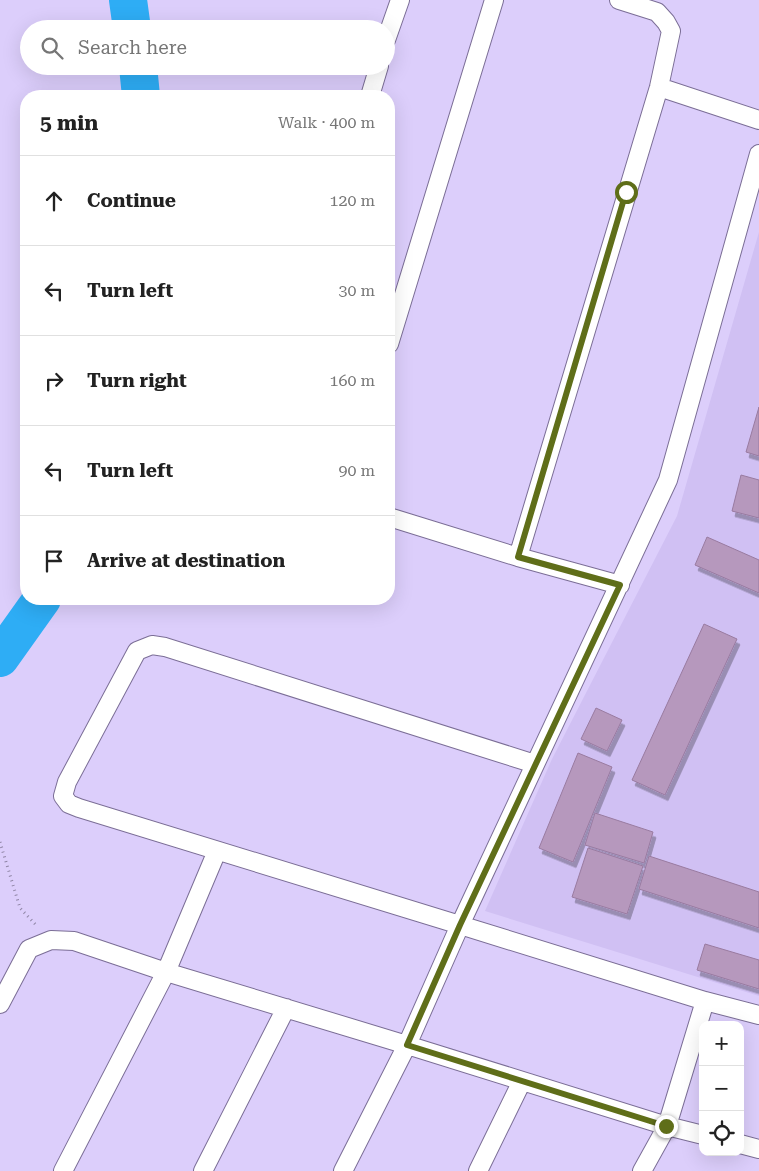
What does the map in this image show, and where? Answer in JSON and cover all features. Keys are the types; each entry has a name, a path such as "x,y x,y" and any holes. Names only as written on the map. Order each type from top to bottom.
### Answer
{"street":[{"path":"393,20 400,0"},
{"path":"395,324 494,0"},
{"path":"518,557 659,87 671,30 657,12 620,0"},
{"path":"372,90 376,75"},
{"path":"659,87 759,120"},
{"path":"343,1171 407,1045 460,925 668,480 759,154"},
{"path":"395,519 518,557 620,585"},
{"path":"535,764 165,647 152,645 137,651 67,782 63,796 69,804 79,808 759,1015"},
{"path":"63,1171 166,972 217,851"},
{"path":"0,1004 29,949 50,940 74,941 166,972 666,1126 699,1134"},
{"path":"642,1171 666,1126 705,1000"},
{"path":"203,1171 286,1008"},
{"path":"478,1171 522,1081"},
{"path":"744,1145 759,1149"}],"path":[{"path":"0,842 20,908 50,940"}],"shaded area":[{"path":"759,232 759,996 485,911 552,759 677,516"}],"building":[{"path":"759,407 759,456 746,452"},
{"path":"741,475 759,480 759,518 732,511"},
{"path":"707,537 759,560 759,593 695,565"},
{"path":"704,624 737,639 665,795 632,780"},
{"path":"596,708 622,720 607,751 581,739"},
{"path":"578,753 612,767 573,862 539,848"},
{"path":"595,813 653,832 644,863 585,845"},
{"path":"588,848 643,866 627,914 572,897"},
{"path":"649,856 759,892 759,928 639,889"},
{"path":"705,944 759,960 759,989 697,970"}],"waterway":[{"path":"128,0 131,20"},
{"path":"139,75 140,90"},
{"path":"0,658 38,605"}],"route":[{"path":"626,192 518,557 620,585 460,925 407,1045 666,1126"}]}
